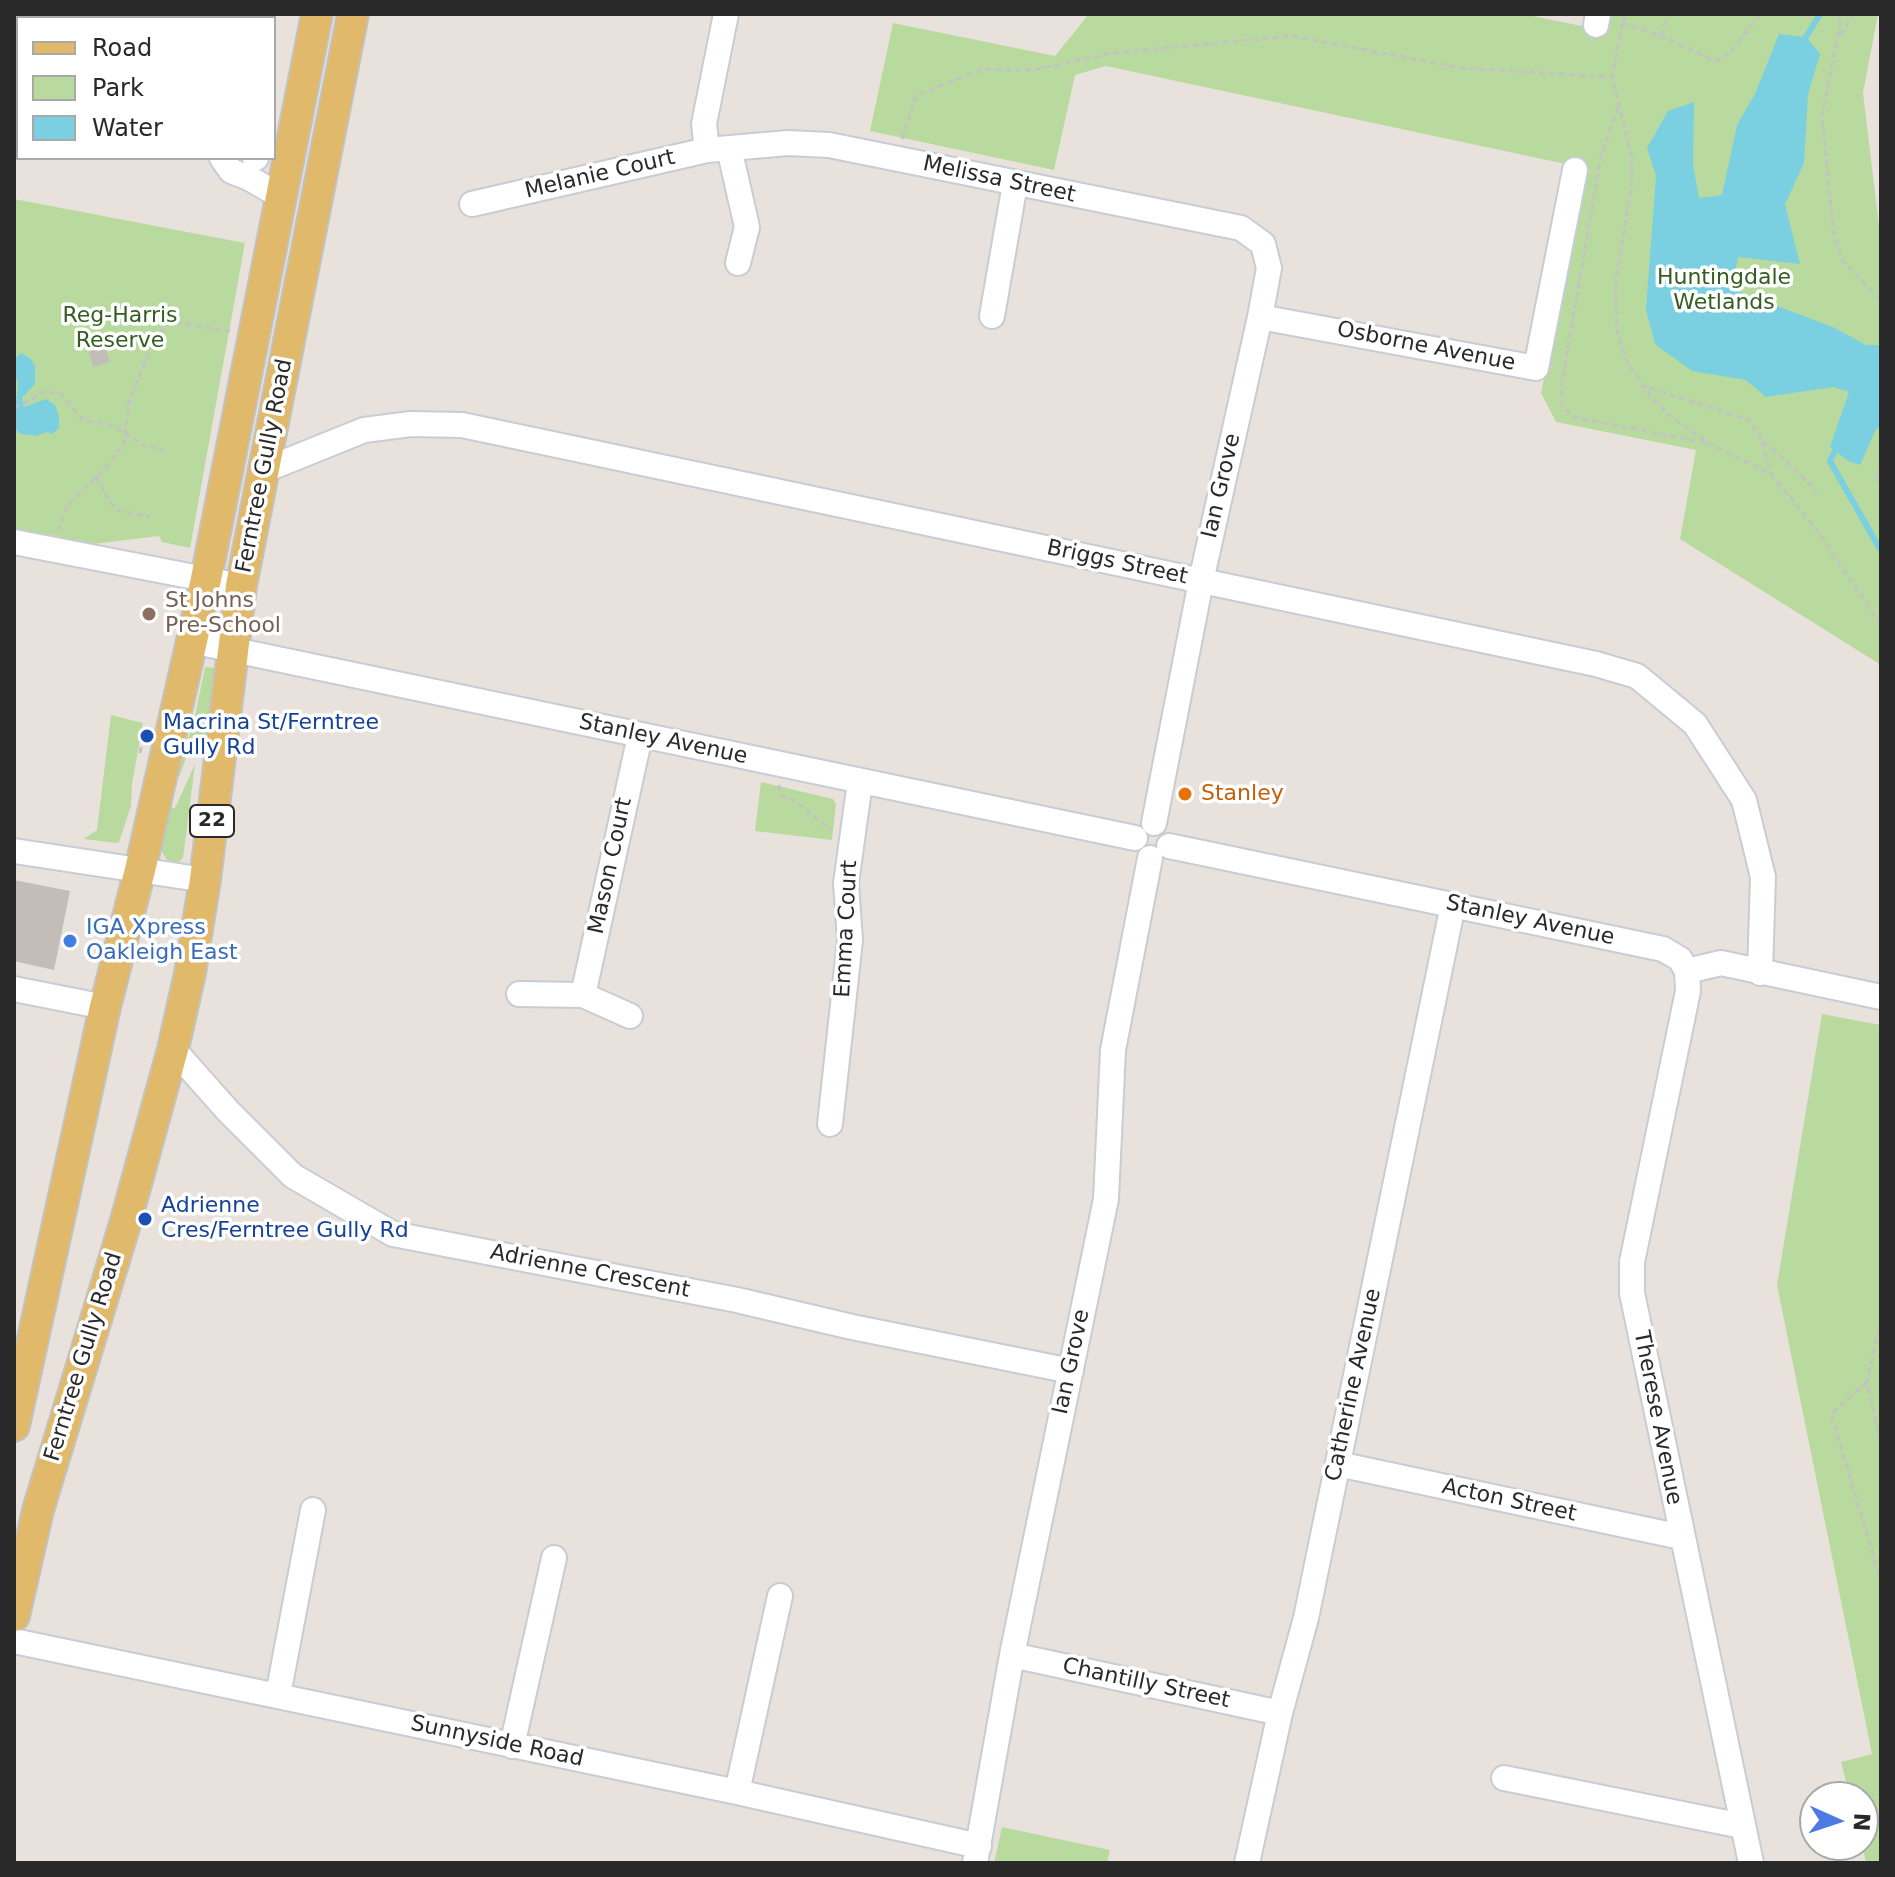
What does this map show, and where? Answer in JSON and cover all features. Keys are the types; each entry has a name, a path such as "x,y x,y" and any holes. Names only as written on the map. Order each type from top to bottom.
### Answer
{"main road":[{"name":"Ferntree Gully Road","path":"14,1426 105,1007 140,870 206,579 280,196 282,155 317,14"},
{"name":"Ferntree Gully Road","path":"14,1616 38,1510 125,1224 173,1049 190,973 205,880 241,586 353,14"}],"street":[{"path":"726,14 704,124 718,149 747,227 738,263"},
{"name":"Melissa Street","path":"718,149 788,143 829,145 1241,228 1263,244"},
{"name":"Melanie Court","path":"472,204 718,149"},
{"path":"223,160 231,171 280,196"},
{"name":"Osborne Avenue","path":"1260,317 1536,368 1575,170"},
{"path":"992,316 1015,184"},
{"name":"Ian Grove","path":"1144,830 1260,317 1269,268 1263,244"},
{"name":"Briggs Street","path":"265,470 364,430 411,424 462,425 1581,661 1637,676 1695,724 1744,800 1763,877 1760,973"},
{"path":"14,542 241,586"},
{"name":"Stanley Avenue","path":"191,641 860,782 1144,830"},
{"name":"Mason Court","path":"583,995 640,736"},
{"name":"Emma Court","path":"833,1125 850,940 846,883 860,782"},
{"path":"1144,830 1164,827 1168,832 1160,852"},
{"path":"14,851 205,880"},
{"name":"Ian Grove","path":"977,1855 1012,1655 1106,1199 1113,1050 1160,852"},
{"name":"Stanley Avenue","path":"1160,852 1453,905 1663,949 1680,959 1687,971"},
{"name":"Catherine Avenue","path":"1247,1863 1280,1713 1306,1618 1453,905"},
{"path":"1687,971 1721,963 1881,997"},
{"name":"Therese Avenue","path":"1687,971 1688,991 1632,1262 1632,1293 1751,1863"},
{"path":"14,989 105,1007"},
{"path":"519,994 583,995 630,1016"},
{"name":"Adrienne Crescent","path":"173,1049 228,1111 293,1176 393,1234 737,1300 852,1327 1071,1371"},
{"name":"Acton Street","path":"1338,1464 1681,1537"},
{"path":"278,1695 313,1510"},
{"path":"512,1746 554,1558"},
{"path":"737,1792 780,1596"},
{"name":"Sunnyside Road","path":"14,1641 737,1792 977,1855"},
{"name":"Chantilly Street","path":"1012,1655 1280,1713"},
{"path":"1504,1778 1742,1826"}],"path":[{"path":"1624,14 1612,77 1631,154 1632,182 1615,287 1617,331 1628,364 1641,385 1669,415 1710,444 1772,475"},
{"path":"1661,36 1668,14"},
{"path":"1622,23 1661,36 1716,61 1730,53 1760,14"},
{"path":"1836,14 1841,20 1822,116 1833,229 1842,260 1881,300"},
{"path":"1838,38 1854,14"},
{"path":"895,159 916,95 983,69 1033,70 1113,53 1292,36 1461,68 1612,77"},
{"path":"1618,107 1601,156 1562,382 1562,406 1573,417 1710,444"},
{"path":"51,549 67,506 124,444 129,403 154,338 171,322 234,332"},
{"path":"1641,385 1749,420 1761,438 1817,491"},
{"path":"14,407 30,401 41,392 60,393 83,420 111,425 143,445 163,450"},
{"path":"1761,438 1772,475 1816,529 1881,625"},
{"path":"1881,468 1876,476 1881,489"},
{"path":"96,476 110,503 120,511 150,517"},
{"path":"139,757 144,730 149,724"},
{"path":"779,785 781,796 794,800 837,835"},
{"path":"1881,1319 1867,1382 1881,1444"},
{"path":"1867,1382 1831,1414 1881,1581"}],"green space":[{"name":"Huntingdale Wetlands","path":"1089,14 1523,14 1601,30 1605,14 1878,14 1863,93 1881,227 1881,665 1680,539 1696,450 1556,422 1541,393 1589,169 1106,66 1075,75 1054,170 870,131 893,23 1055,56"},
{"name":"Reg-Harris Reserve","path":"14,199 245,243 190,548 162,542 159,536 51,549 14,542"},
{"path":"205,667 215,668 207,732 205,737 194,737 179,777 174,775 193,726"},
{"path":"111,715 143,723 131,806 119,842 115,843 84,839 97,830"},
{"path":"195,764 183,858 179,862 169,863 162,852 161,839 165,807 175,808"},
{"path":"761,782 833,799 836,804 832,840 755,831"},
{"path":"1822,1014 1881,1025 1881,1863 1866,1861 1879,1861 1879,1781 1846,1781 1841,1762 1872,1754 1777,1285"},
{"path":"1002,1827 1110,1850 1107,1863 994,1863"}],"water":[{"path":"1779,34 1806,37 1820,54 1808,94 1804,163 1785,204 1800,264 1738,257 1732,289 1833,327 1866,345 1881,345 1881,427 1876,429 1860,465 1848,461 1830,447 1849,392 1833,387 1766,397 1746,380 1692,371 1655,344 1646,310 1656,176 1647,148 1668,111 1694,102 1693,165 1699,198 1722,195 1737,125 1755,94"},
{"path":"21,353 30,358 35,366 35,384 22,398 24,407 46,399 55,405 59,428 52,434 20,434 14,427 18,382 14,375 14,359"}],"building":[{"path":"103,341 110,362 93,367 87,345"},
{"path":"14,880 70,891 54,970 14,961"}],"waterway":[{"path":"1806,37 1820,14"},
{"path":"1838,445 1830,461 1881,551"}],"place":[{"name":"St Johns Pre-School","path":"149,614"},
{"name":"Macrina St/Ferntree Gully Rd","path":"147,736"},
{"name":"Stanley","path":"1185,794"},
{"name":"IGA Xpress Oakleigh East","path":"70,941"},
{"name":"Adrienne Cres/Ferntree Gully Rd","path":"145,1219"}]}
